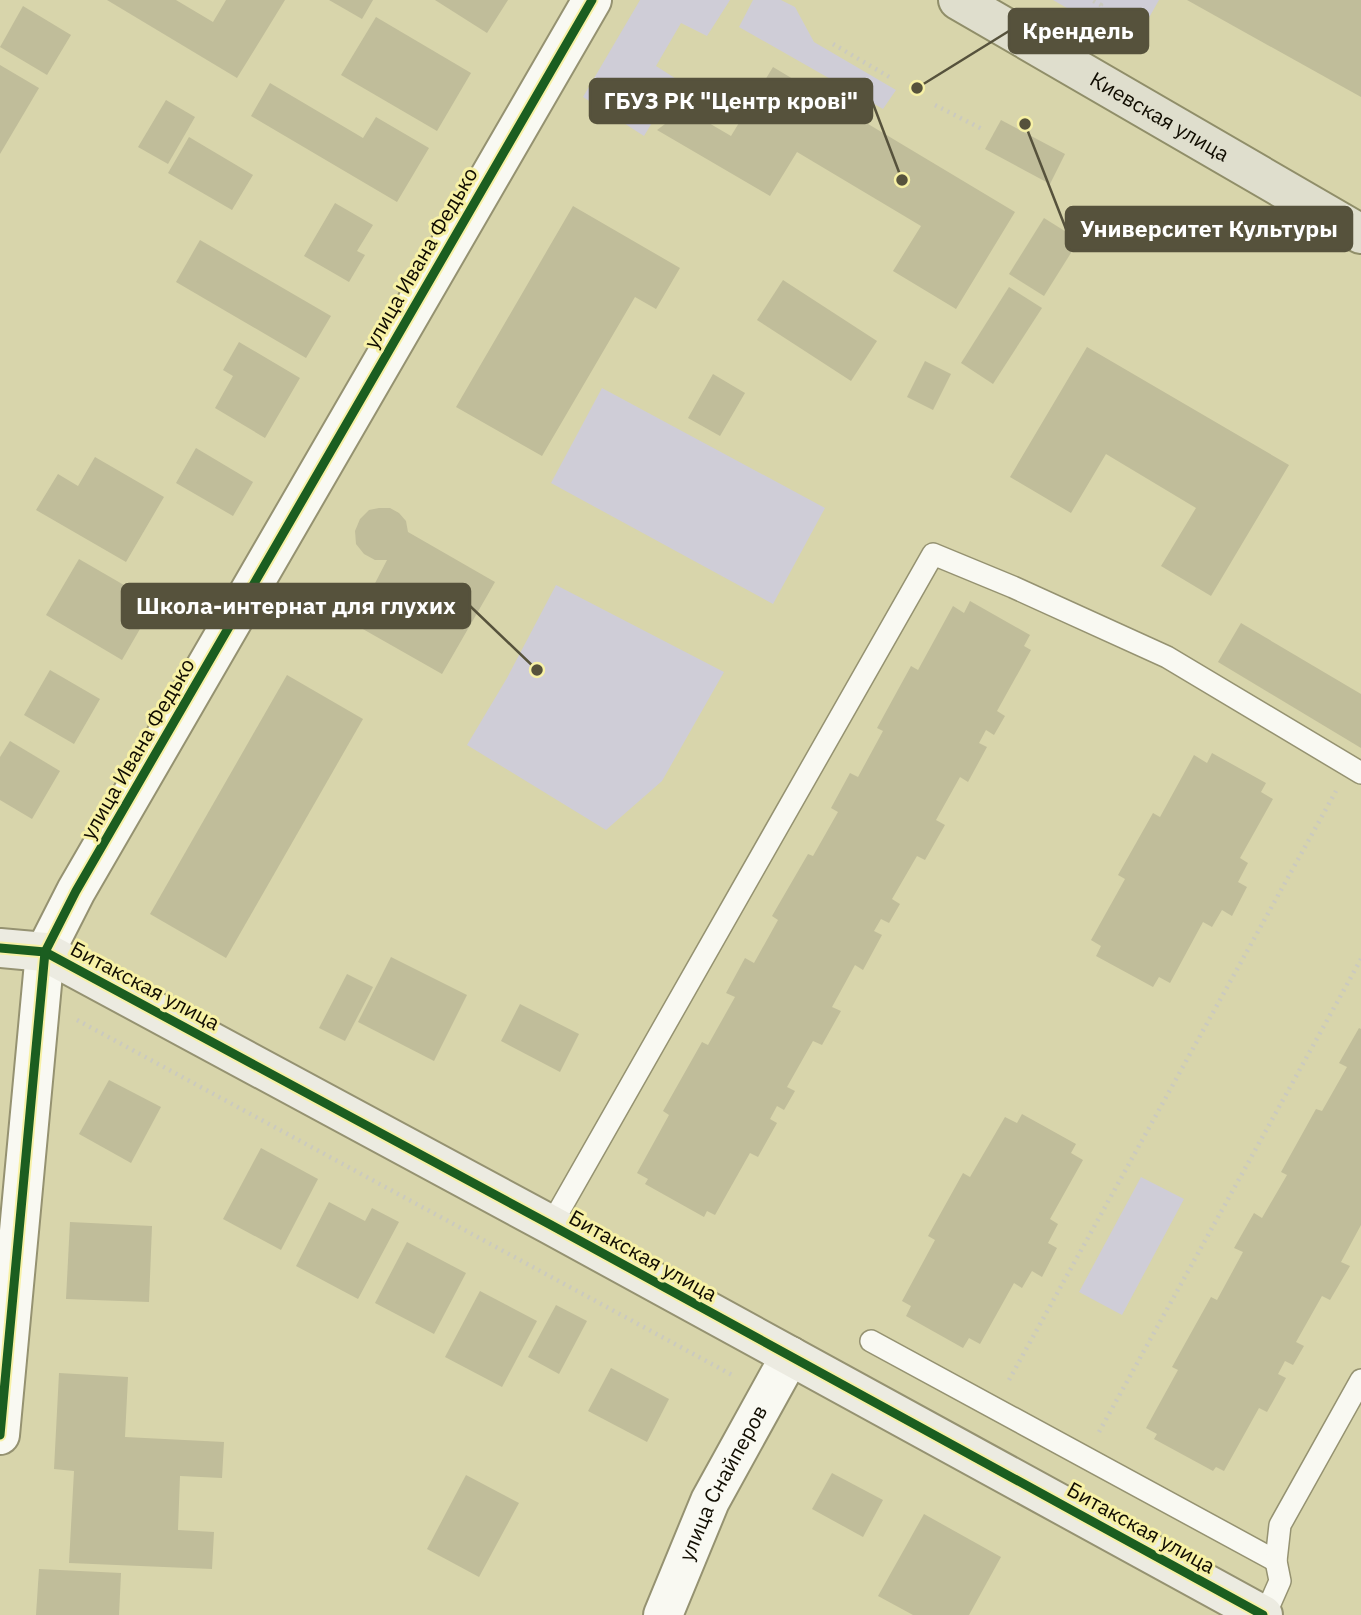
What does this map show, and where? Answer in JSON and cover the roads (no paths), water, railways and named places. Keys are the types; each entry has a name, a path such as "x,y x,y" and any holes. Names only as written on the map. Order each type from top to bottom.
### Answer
{"main road":[{"name":"Киевская улица","path":"958,0 1361,234"}],"street":[{"name":"улица Ивана Федько","path":"0,1435 45,953 90,866 592,0"},
{"name":"Битакская улица","path":"0,948 45,953 551,1225 1264,1615"},
{"name":"улица Снайперов","path":"663,1615 710,1501 790,1356"}],"lane":[{"path":"551,1225 933,554 1167,657 1355,769"},
{"path":"871,1341 1276,1561"},
{"path":"1264,1615 1280,1581 1276,1561 1280,1525 1361,1380"}],"place":[{"name":"Крендель","path":"917,88"},
{"name":"Университет Культуры","path":"1025,124"},
{"name":"ГБУЗ РК \"Центр крові\"","path":"902,180"},
{"name":"Школа-интернат для глухих","path":"537,670"}]}
